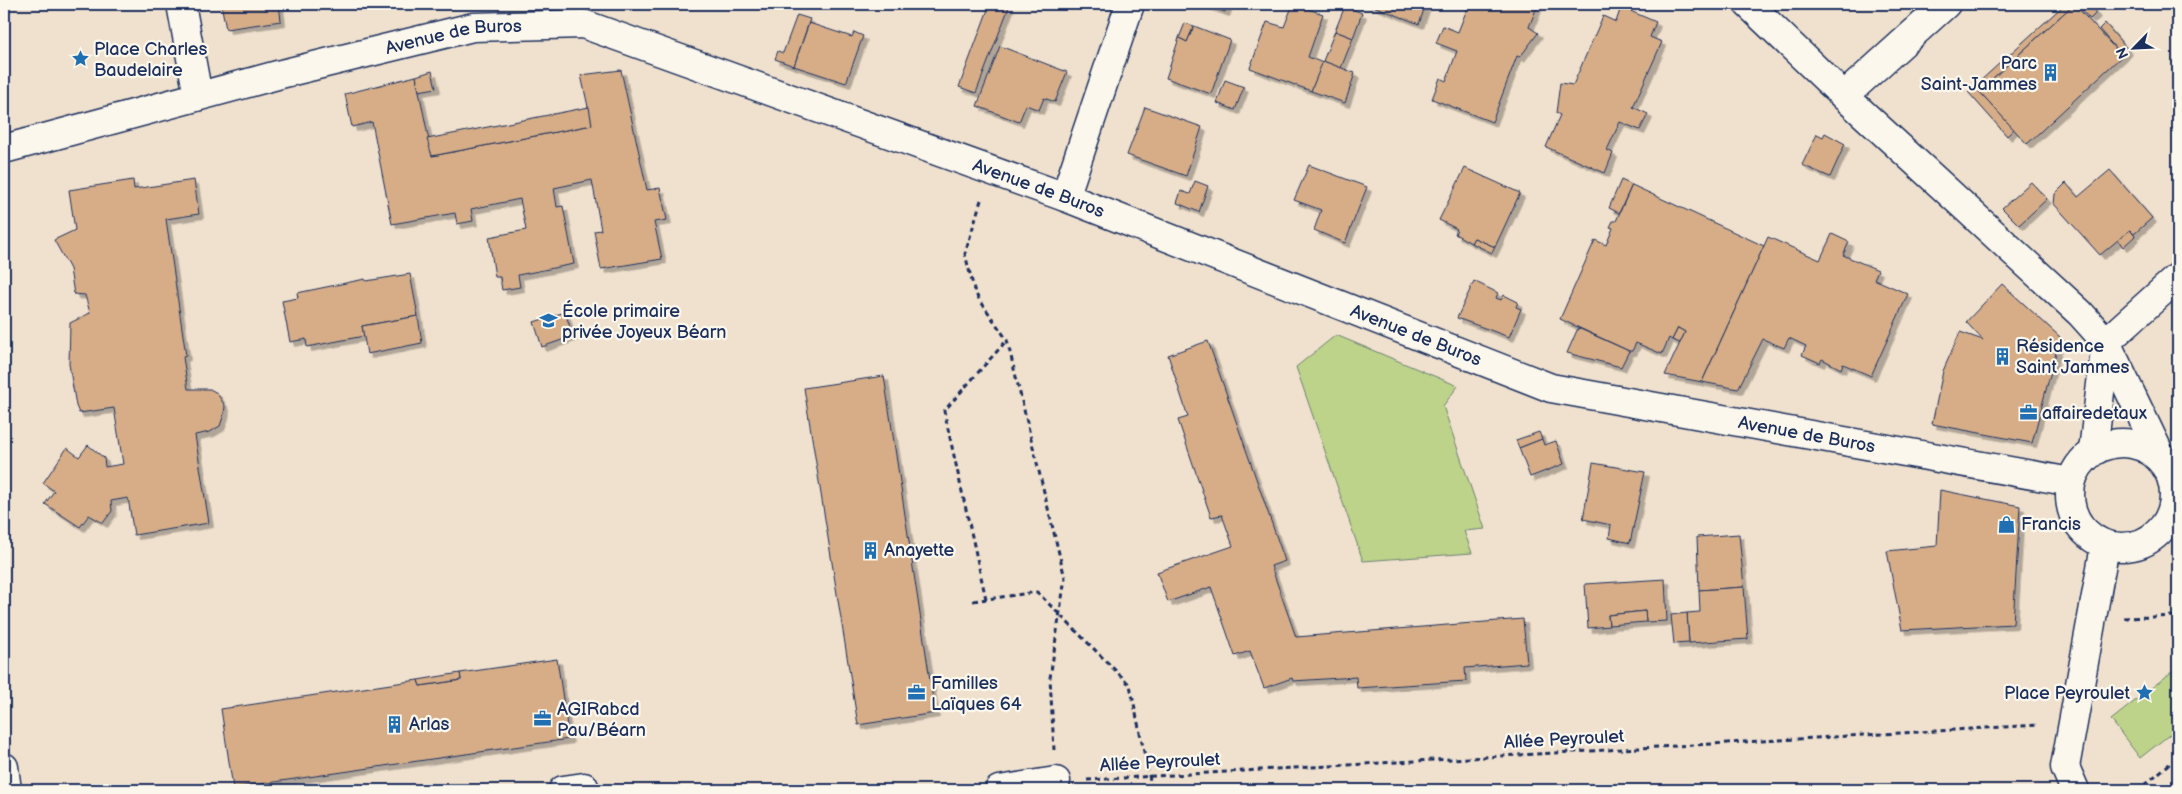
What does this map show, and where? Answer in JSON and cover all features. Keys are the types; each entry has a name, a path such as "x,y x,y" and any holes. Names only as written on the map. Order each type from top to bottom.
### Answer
{"street":[{"path":"181,4 198,96"},
{"path":"1065,197 1130,4"},
{"path":"1748,4 1844,96 2080,313 2106,342 2166,467 2172,482 2175,516 2153,537 2139,545 2124,548 2105,546 2093,540 2081,529 2073,515 2069,499 2071,482 2076,470 2093,451 2108,445 2125,443 2141,447 2155,455 2166,467"},
{"path":"1844,96 1946,4"},
{"name":"Avenue de Buros","path":"4,149 198,96 472,27 583,24 1065,197 1551,388 2071,482"},
{"path":"2093,451 2106,342 2178,277"},
{"path":"2075,790 2065,767 2105,546"},
{"path":"4,767 7,790"},
{"path":"999,790 1056,781"}],"path":[{"path":"990,170 965,254 975,293 1007,340 1065,578 1050,678 1056,781"},
{"path":"986,599 944,411 1007,340"},
{"path":"973,601 1038,592 1130,685 1152,790"},
{"path":"2093,618 2178,616"},
{"name":"Allée Peyroulet","path":"1056,781 2073,723"},
{"path":"2138,790 2178,757"}],"green space":[{"path":"1336,335 1458,386 1443,406 1485,529 1464,531 1472,553 1363,561 1296,367"},
{"path":"2178,667 2178,728 2140,758 2111,720"}],"building":[{"path":"221,4 279,4 281,21 226,29"},
{"path":"990,4 1009,7 976,93 959,87"},
{"path":"1202,4 1228,4 1225,12"},
{"path":"1293,4 1323,14 1308,57 1323,63 1311,91 1250,68 1267,22 1284,27"},
{"path":"1368,4 1426,4 1419,24"},
{"path":"1469,4 1538,4 1529,27 1538,33 1520,57 1517,56 1492,122 1432,99 1440,78 1446,81 1457,51 1436,43 1443,26 1458,32"},
{"path":"2065,4 2074,4 1979,91 2014,129 2007,136 1968,92"},
{"name":"Parc Saint-Jammes","path":"2074,4 2122,56 2027,144 1979,91"},
{"path":"2076,4 2088,4 2096,13 2090,19"},
{"path":"1345,6 1362,13 1353,38 1335,31"},
{"path":"1621,7 1656,22 1650,37 1662,42 1633,107 1648,114 1640,130 1620,122 1607,150 1613,153 1605,173 1546,147 1560,115 1556,113 1560,83 1573,85 1603,16 1616,22"},
{"path":"797,15 810,19 794,66 775,59 778,51 783,53"},
{"path":"809,23 852,37 854,32 863,36 846,83 794,66"},
{"path":"1185,23 1194,26 1187,42 1179,38"},
{"path":"2105,23 2128,50 2122,56 2099,29"},
{"path":"1194,26 1230,40 1211,94 1166,78 1179,38 1187,42"},
{"path":"1335,31 1353,38 1341,68 1323,61"},
{"path":"1000,46 1067,72 1055,102 1044,98 1039,110 1026,105 1019,122 977,106"},
{"path":"1323,61 1355,73 1345,103 1311,91"},
{"path":"621,70 647,190 660,188 667,220 654,222 662,259 601,269 594,231 601,230 592,180 554,188 557,207 563,206 574,264 518,275 520,287 502,290 500,277 495,277 489,237 526,230 520,199 471,209 473,221 457,224 455,213 392,224 372,122 352,127 345,94 416,76 432,156 592,125 581,75"},
{"path":"432,71 436,88 419,91 416,76"},
{"path":"1225,80 1244,87 1235,110 1217,103"},
{"path":"589,107 592,125 432,156 427,139"},
{"path":"1145,107 1202,127 1186,176 1127,155"},
{"path":"1825,133 1845,144 1830,177 1802,165 1817,134 1823,137"},
{"path":"1309,165 1367,187 1345,243 1314,230 1321,210 1294,200"},
{"path":"1465,168 1520,193 1495,247 1474,238 1471,243 1455,234 1457,229 1439,220"},
{"path":"2110,170 2152,218 2134,234 2130,230 2100,255 2054,204 2055,194 2066,183 2078,197"},
{"path":"133,180 134,189 194,180 199,214 166,219 186,356 183,357 188,389 210,389 217,393 225,406 220,426 210,432 195,435 209,523 134,535 128,498 111,501 112,511 103,523 89,515 80,527 45,504 54,491 43,483 67,448 79,457 88,445 104,458 105,467 123,464 114,408 79,413 76,406 69,364 70,323 90,313 85,295 74,294 70,269 54,240 75,230 69,190"},
{"path":"1621,180 1632,185 1619,213 1609,208"},
{"path":"1195,181 1208,186 1199,212 1177,203 1181,191 1190,194"},
{"path":"2031,182 2047,199 2019,225 2002,208"},
{"path":"1632,185 1764,246 1702,382 1665,375 1685,332 1678,328 1672,340 1669,338 1662,354 1636,343 1632,351 1629,351 1560,319 1595,240 1606,245 1613,228 1610,227 1613,221 1616,221"},
{"path":"2130,230 2135,236 2123,247 2118,240"},
{"path":"1832,234 1849,242 1843,255 1878,270 1874,279 1908,294 1871,376 1843,364 1841,369 1822,359 1820,363 1802,355 1806,346 1789,338 1784,348 1763,339 1738,389 1702,382 1768,237 1820,260"},
{"path":"1474,238 1495,247 1492,253 1471,243"},
{"path":"410,274 418,316 362,326 364,336 307,347 306,339 290,342 282,301 298,298 297,293 365,279 366,281"},
{"path":"1474,281 1498,293 1496,298 1501,300 1504,295 1518,302 1516,307 1521,309 1509,337 1457,318"},
{"name":"Résidence Saint Jammes","path":"2002,284 2060,337 2032,443 1932,424 1943,371 1960,332 1983,340 1966,322"},
{"path":"565,312 573,336 542,347 534,322"},
{"path":"418,316 422,343 367,354 362,326"},
{"path":"1578,328 1629,351 1621,367 1567,353"},
{"path":"1678,328 1685,332 1680,343 1672,340"},
{"path":"1208,341 1285,561 1271,566 1296,637 1523,619 1527,663 1465,668 1466,681 1357,688 1356,677 1293,681 1292,678 1264,688 1250,651 1235,656 1211,587 1168,602 1157,572 1233,546 1222,515 1211,517 1178,420 1188,417 1168,355"},
{"name":"Anayette","path":"884,376 935,713 858,725 804,388"},
{"path":"1539,432 1542,439 1519,448 1516,440"},
{"path":"1542,439 1544,445 1556,441 1564,464 1530,477 1519,448"},
{"path":"1593,463 1645,472 1630,543 1609,538 1611,525 1583,519"},
{"path":"1940,490 2020,506 2013,624 1902,630 1887,551 1937,546"},
{"path":"1739,534 1744,587 1699,590 1697,537"},
{"path":"1665,579 1667,621 1646,622 1645,611 1608,615 1609,626 1588,628 1585,584"},
{"path":"1744,587 1748,639 1689,643 1687,613 1700,612 1699,590"},
{"path":"1645,611 1646,622 1609,625 1608,615"},
{"path":"1687,613 1689,643 1674,644 1671,615"},
{"name":"Arlas","path":"557,659 569,739 233,788 221,709 418,680 420,686 461,680 460,673"},
{"path":"460,673 461,680 420,686 418,680"}],"place":[{"name":"Place Charles Baudelaire","path":"80,59"},
{"name":"Parc Saint-Jammes","path":"2051,73"},
{"name":"École primaire privée Joyeux Béarn","path":"548,321"},
{"name":"Résidence Saint Jammes","path":"2002,356"},
{"name":"affairedetaux","path":"2028,413"},
{"name":"Francis","path":"2007,524"},
{"name":"Anayette","path":"870,550"},
{"name":"Familles Laïques 64","path":"917,693"},
{"name":"Place Peyroulet","path":"2144,693"},
{"name":"AGIRabcd Pau/Béarn","path":"543,719"},
{"name":"Arlas","path":"395,724"}]}
